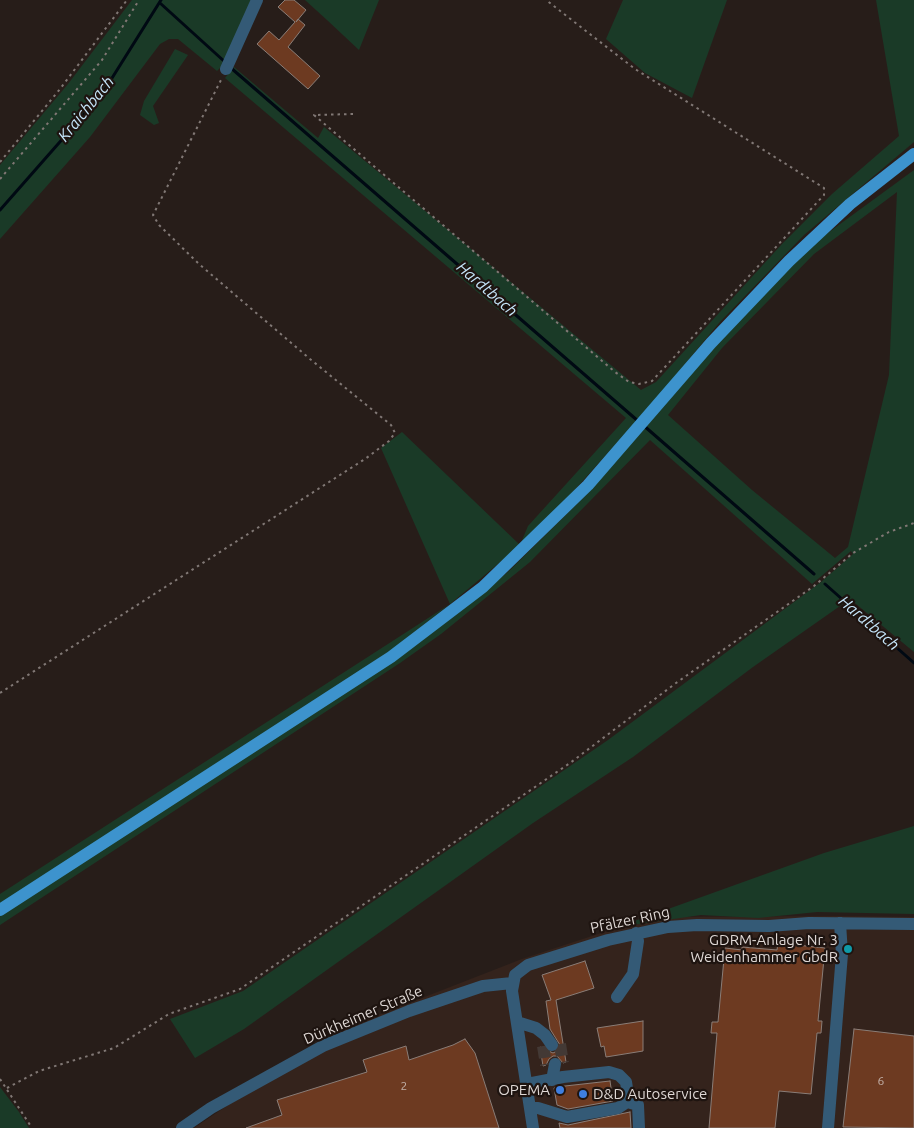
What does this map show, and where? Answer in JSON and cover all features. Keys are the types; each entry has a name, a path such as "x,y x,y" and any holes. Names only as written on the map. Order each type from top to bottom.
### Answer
{"main road":[{"path":"0,910 339,691 450,614 483,587 588,486 711,343 789,261 850,204 914,154"}],"street":[{"path":"228,65 257,0"},
{"path":"828,1128 842,954 840,923"},
{"name":"Pfälzer Ring","path":"512,983 515,976 528,965 608,940 697,925 914,924"},
{"path":"617,997 633,974 638,941 636,934"},
{"path":"512,983 516,1022 533,1128"},
{"name":"Dürkheimer Straße","path":"182,1128 212,1108 323,1046 409,1011 483,986 512,983"},
{"path":"516,1022 536,1028 551,1043"},
{"path":"553,1080 555,1064 553,1080"},
{"path":"527,1084 609,1072 619,1075 626,1082 627,1102"},
{"path":"530,1108 538,1108 566,1117 618,1108 627,1102 638,1105 639,1128"}],"path":[{"path":"0,162 72,73 127,0"},
{"path":"0,179 102,60 138,0"},
{"path":"353,114 314,115 615,372 629,382 639,384 652,381 824,195 824,188 635,69 546,0"},
{"path":"0,693 365,459 389,441 395,433 391,425 310,359 200,264 159,225 153,215 228,65"},
{"path":"7,1088 39,1071 114,1048 169,1014 240,989 570,764 676,683 814,586 853,553 888,532 914,523"},
{"path":"0,1079 32,1128"}],"shaded area":[{"path":"650,917 914,917 914,1128 194,1128 340,1030 522,959"}],"green space":[{"path":"132,0 253,0 234,54 217,71 178,39 169,39 160,44 90,137 0,239 0,165 68,84"},
{"path":"305,0 379,0 359,50"},
{"path":"623,0 727,0 692,98 645,73 606,39"},
{"path":"876,0 914,0 914,142 804,235 719,323 655,400 553,514 520,545 528,526 626,418 225,78 234,67 318,138 324,127 641,390 656,382 782,244 832,194 899,136"},
{"path":"175,49 188,55 153,106 159,123 154,125 140,115 144,101"},
{"path":"914,170 914,652 850,599 753,667 633,757 533,823 244,1029 195,1058 170,1019 243,991 608,740 821,582 853,554 851,551 812,584 650,440 530,562 441,634 400,663 0,925 0,916 453,617 509,571 586,495 705,358 779,277 821,238","holes":["897,192 889,375 848,547 835,558 752,490 668,415 722,348 814,254"]},
{"path":"402,432 520,545 450,604 381,448"},
{"path":"450,604 390,651 0,904 0,894"},
{"path":"914,826 914,914 817,912 758,918 701,915 618,927 824,853"},
{"path":"0,1087 19,1112 29,1128 0,1128"}],"building":[{"path":"285,0 294,0 306,10 298,19 305,25 288,47 320,76 308,89 257,44 269,31 279,40 295,22 278,7"},
{"path":"778,943 825,948 818,1021 822,1021 821,1033 817,1033 811,1094 779,1091 775,1128 709,1128 717,1033 711,1033 712,1022 718,1022 725,948 742,950 742,947 777,950"},
{"path":"585,961 594,988 556,1000 566,1062 563,1063 557,1056 553,1056 543,1066 540,1047 553,1053 557,1051 560,1045 550,1029 546,1001 551,1000 542,975"},
{"path":"643,1021 643,1051 606,1057 604,1046 601,1047 597,1028"},
{"path":"854,1029 914,1036 914,1128 843,1127"},
{"path":"465,1039 475,1053 499,1128 246,1128 282,1115 277,1100 367,1072 363,1060 406,1046 409,1060"},
{"name":"D&D Autoservice","path":"610,1081 613,1101 568,1109 557,1105 554,1088 556,1087"},
{"path":"630,1112 631,1128 560,1128 559,1123 568,1125"}],"waterway":[{"name":"Kraichbach","path":"0,210 102,94 161,0"},
{"name":"Hardtbach","path":"160,3 225,62"},
{"name":"Hardtbach","path":"231,68 638,421"},
{"name":"Hardtbach","path":"643,425 814,574"},
{"name":"Hardtbach","path":"825,584 914,663"}],"tunnel":[{"path":"560,1044 563,1063"},
{"path":"543,1046 546,1065"}],"place":[{"name":"GDRM-Anlage Nr. 3 Weidenhammer GbdR","path":"848,949"},
{"name":"OPEMA","path":"560,1090"},
{"name":"D&D Autoservice","path":"583,1094"}]}
